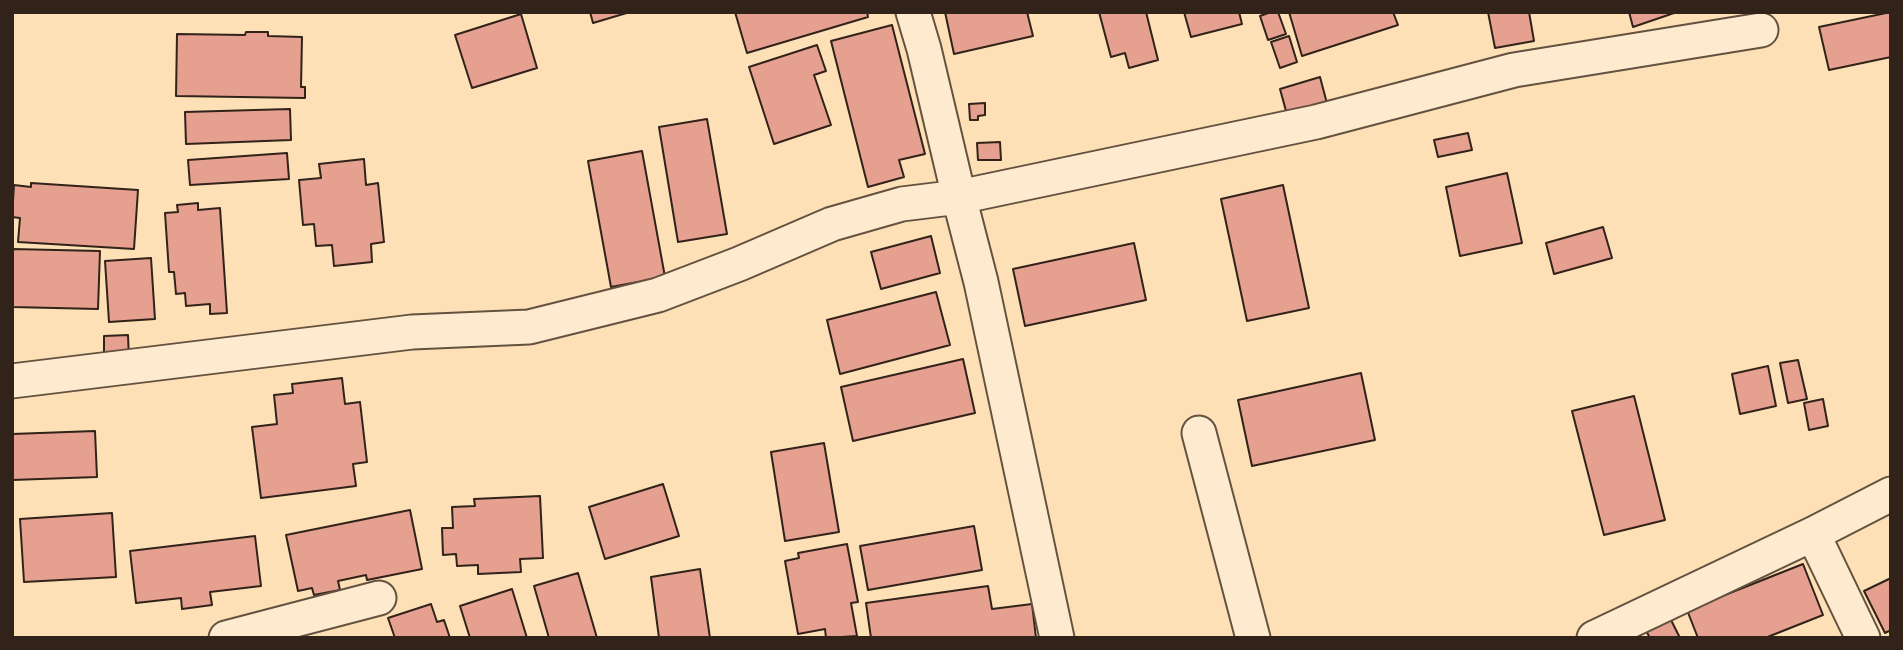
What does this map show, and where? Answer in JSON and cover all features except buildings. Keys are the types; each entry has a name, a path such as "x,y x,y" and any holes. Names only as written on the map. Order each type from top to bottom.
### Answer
{"street":[{"path":"913,12 981,282 1057,638"},
{"path":"12,381 412,332 529,327 658,295 832,224 902,204 959,197 1315,122 1514,70 1761,30"},
{"path":"1199,433 1253,638"},
{"path":"1594,638 1891,494"},
{"path":"1813,534 1863,638"},
{"path":"226,638 379,598"}]}
